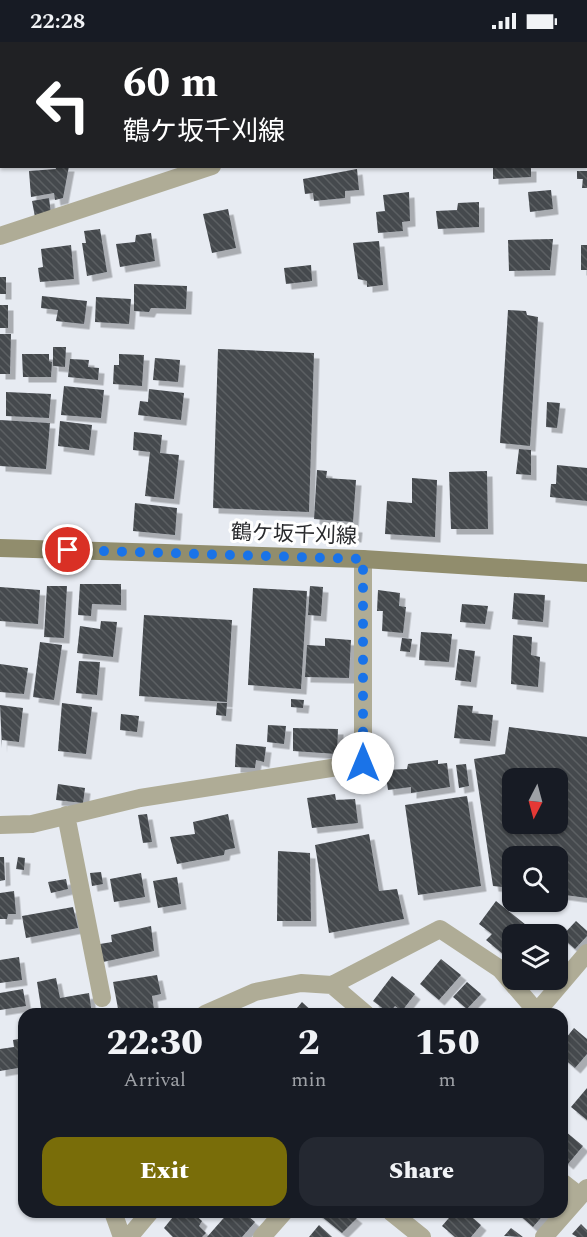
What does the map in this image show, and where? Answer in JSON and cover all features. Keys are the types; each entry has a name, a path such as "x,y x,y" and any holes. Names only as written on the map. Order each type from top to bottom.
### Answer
{"main road":[{"name":"鶴ケ坂千刈線","path":"0,548 363,559 587,573"}],"street":[{"path":"0,236 207,168"},
{"path":"0,825 32,824 140,798 363,763 363,559"},
{"path":"66,815 102,998"},
{"path":"219,1008 255,992 301,982 332,985 440,929 500,969 532,1008"},
{"path":"540,1008 587,953"},
{"path":"332,985 359,1008"},
{"path":"568,1185 583,1192 568,1209"},
{"path":"115,1218 122,1237"},
{"path":"129,1237 145,1218"},
{"path":"262,1237 279,1218"},
{"path":"398,1218 422,1237"},
{"path":"544,1237 560,1218"}],"building":[{"path":"69,168 63,198 55,200 54,193 31,197 29,171"},
{"path":"493,168 531,168 531,177 493,179"},
{"path":"357,169 359,190 345,191 345,198 314,201 313,193 305,194 303,179"},
{"path":"577,171 587,171 587,188 582,188 583,179 577,179"},
{"path":"551,190 553,209 530,212 528,192"},
{"path":"409,192 410,221 402,222 403,231 378,233 376,212 385,211 383,195"},
{"path":"49,198 51,214 35,217 32,201"},
{"path":"479,202 479,227 438,229 436,211 457,210 458,203"},
{"path":"228,209 236,248 212,253 203,214"},
{"path":"100,229 107,272 87,276 82,243 86,243 84,231"},
{"path":"151,233 155,261 120,267 116,244 135,242 136,235"},
{"path":"553,239 550,270 509,271 508,240"},
{"path":"379,241 383,285 367,287 367,281 358,279 353,243"},
{"path":"71,245 74,279 40,282 38,268 43,267 41,249"},
{"path":"581,245 587,245 587,270 581,270"},
{"path":"311,265 312,281 286,284 284,268"},
{"path":"0,277 6,277 6,294 0,294"},
{"path":"134,284 187,286 186,309 151,308 149,312 134,311"},
{"path":"42,296 87,301 84,324 56,321 58,310 41,308"},
{"path":"96,297 131,299 129,324 95,322"},
{"path":"0,305 8,305 8,328 0,328"},
{"path":"508,310 526,311 527,315 538,317 530,446 500,443"},
{"path":"0,334 11,334 10,374 0,374"},
{"path":"53,347 66,347 65,367 53,366"},
{"path":"218,349 314,353 309,512 213,508"},
{"path":"22,354 49,354 49,361 52,362 51,377 23,377"},
{"path":"119,354 144,355 142,386 113,384 114,365 119,365"},
{"path":"155,358 180,360 178,382 153,380"},
{"path":"70,359 89,360 88,367 99,368 98,380 68,377"},
{"path":"64,386 104,390 101,418 61,415"},
{"path":"149,389 184,393 181,420 138,415 140,401 148,402"},
{"path":"6,392 51,394 49,418 6,416"},
{"path":"547,402 560,403 557,428 546,427"},
{"path":"0,420 50,423 46,469 0,466"},
{"path":"60,421 92,425 89,450 58,446"},
{"path":"134,432 162,435 160,453 179,455 174,499 145,496 150,452 133,450"},
{"path":"519,449 531,450 531,475 516,474"},
{"path":"557,465 587,468 587,501 550,497 551,484 556,484"},
{"path":"317,470 327,471 326,478 356,480 353,522 314,519"},
{"path":"487,471 488,529 451,529 449,472"},
{"path":"412,478 437,480 435,537 385,534 387,501 412,503"},
{"path":"135,503 177,508 175,535 133,531"},
{"path":"337,525 357,527 356,537 336,536"},
{"path":"80,584 121,584 121,605 92,604 91,616 78,615"},
{"path":"47,586 67,586 64,638 44,637"},
{"path":"310,586 323,587 321,616 308,615"},
{"path":"0,587 40,590 38,624 0,621"},
{"path":"253,588 307,591 301,689 248,685"},
{"path":"378,590 400,593 399,606 406,607 403,633 382,631 383,611 377,611"},
{"path":"514,593 545,595 543,622 512,619"},
{"path":"462,604 488,606 485,624 460,622"},
{"path":"144,615 232,620 227,702 139,696"},
{"path":"101,621 117,622 113,657 77,653 80,626 100,629"},
{"path":"421,632 452,634 449,662 419,660"},
{"path":"513,635 532,637 531,655 540,657 538,687 511,684"},
{"path":"325,638 351,640 349,678 305,677 307,645 325,646"},
{"path":"402,638 412,639 410,652 400,651"},
{"path":"40,642 62,645 54,700 33,697"},
{"path":"459,649 475,651 471,682 455,680"},
{"path":"79,661 100,662 97,695 76,693"},
{"path":"0,664 28,668 24,694 0,692"},
{"path":"291,699 304,700 303,708 291,707"},
{"path":"62,703 92,707 86,754 58,751"},
{"path":"217,703 227,703 226,716 216,715"},
{"path":"0,705 23,708 19,742 2,740 2,748"},
{"path":"458,705 473,706 472,713 493,715 490,741 454,738"},
{"path":"121,714 139,716 137,732 120,730"},
{"path":"268,725 286,726 284,744 267,742"},
{"path":"509,727 587,737 587,898 568,895 568,846 502,846 502,887 493,886 474,759 505,754"},
{"path":"293,728 338,729 337,754 293,751"},
{"path":"236,744 266,747 264,762 256,760 255,768 235,767"},
{"path":"438,760 438,764 447,763 450,787 411,793 411,787 388,790 385,770 407,769 408,764"},
{"path":"466,764 469,786 459,788 456,765"},
{"path":"58,784 85,788 83,803 56,800"},
{"path":"335,794 336,800 355,799 358,823 312,828 307,798"},
{"path":"467,796 481,886 418,895 405,805"},
{"path":"147,814 152,842 143,843 138,815"},
{"path":"228,814 235,848 225,850 224,855 177,864 170,837 195,834 193,822"},
{"path":"369,834 379,891 397,889 404,919 329,933 315,845"},
{"path":"278,851 310,853 311,921 277,921"},
{"path":"0,857 4,857 5,880 0,881"},
{"path":"18,857 25,858 24,870 16,869"},
{"path":"101,872 103,884 92,886 90,873"},
{"path":"141,873 145,897 114,902 110,879"},
{"path":"177,877 181,904 158,908 153,881"},
{"path":"66,879 68,889 51,893 48,882"},
{"path":"14,891 16,914 8,914 7,919 0,919 0,893"},
{"path":"496,901 502,906 502,912 510,912 525,924 502,924 502,953 486,940 492,934 479,924"},
{"path":"73,907 78,928 26,938 22,916"},
{"path":"576,921 587,931 587,936 575,949 568,943 568,930"},
{"path":"151,926 154,951 103,962 100,944 112,942 111,935"},
{"path":"19,957 22,980 0,983 0,960"},
{"path":"441,959 461,975 439,1000 420,984"},
{"path":"157,975 161,994 152,996 154,1008 118,1008 113,982"},
{"path":"392,976 415,994 404,1008 395,1006 382,1008 373,1001"},
{"path":"56,978 60,998 89,993 91,1008 41,1008 37,982"},
{"path":"467,982 481,994 468,1008 453,997"},
{"path":"23,989 26,1006 0,1010 0,993"},
{"path":"302,1002 308,1008 297,1008"},
{"path":"574,1028 587,1039 587,1054 575,1068 568,1062 568,1036"},
{"path":"18,1039 18,1068 0,1071 0,1049 14,1047 13,1040"},
{"path":"587,1088 587,1120 571,1107"},
{"path":"568,1134 583,1146 568,1164"},
{"path":"172,1218 199,1218 202,1221 199,1226 206,1233 202,1237 173,1237 164,1228"},
{"path":"224,1218 250,1218 255,1222 242,1237 207,1237"},
{"path":"323,1218 357,1218 342,1233"},
{"path":"449,1218 473,1218 481,1225 471,1237 455,1237 442,1226"},
{"path":"523,1218 541,1218 533,1227"},
{"path":"581,1224 587,1230 587,1237 577,1237 572,1234"},
{"path":"319,1225 332,1237 309,1237"},
{"path":"511,1228 523,1237 504,1236"}],"route":[{"path":"68,550 363,559 363,763"}]}
